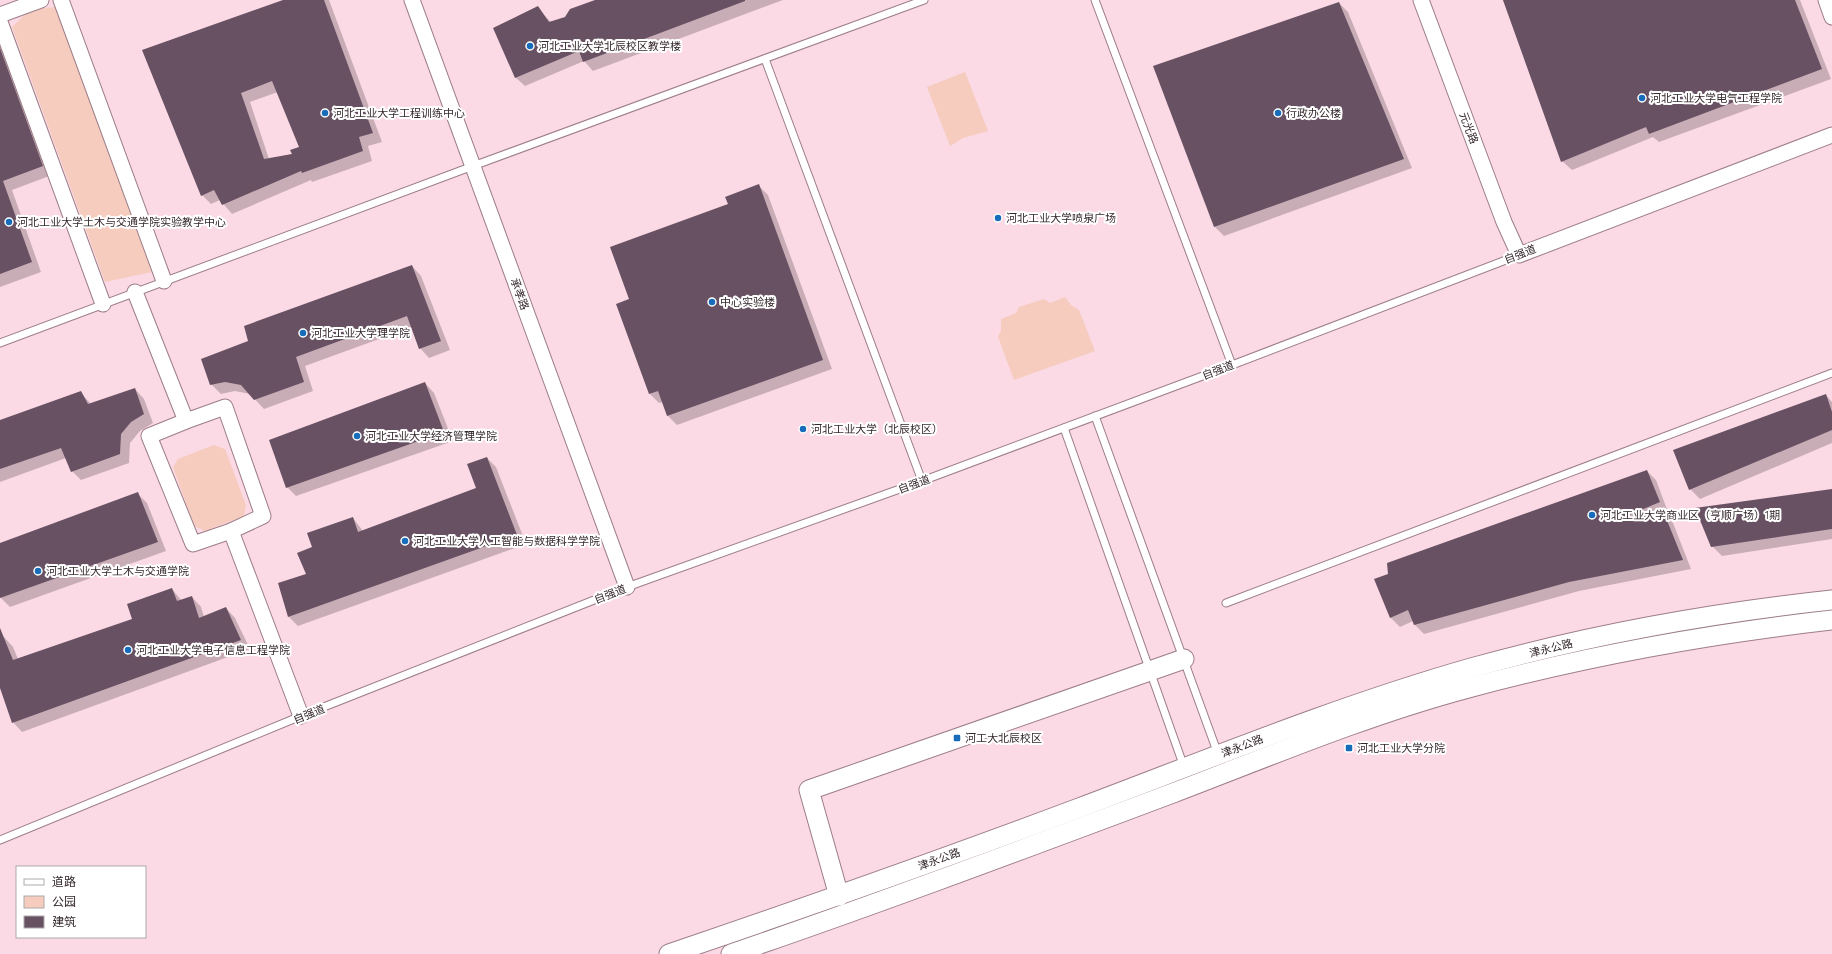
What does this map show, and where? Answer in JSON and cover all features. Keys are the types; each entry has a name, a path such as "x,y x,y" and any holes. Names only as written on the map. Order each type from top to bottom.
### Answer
{"street":[{"path":"0,15 41,0"},
{"path":"61,0 164,282"},
{"name":"承孝路","path":"412,0 627,587"},
{"name":"元光路","path":"1421,0 1504,222 1519,255"},
{"path":"1826,0 1832,16"},
{"path":"0,22 103,304"},
{"name":"自强道","path":"1519,255 1832,135"},
{"path":"136,292 186,421"},
{"path":"225,407 263,516 231,531 193,544 149,436 186,421 225,407"},
{"path":"231,531 301,716"},
{"name":"津永公路","path":"732,954 991,861 1221,764 1327,714 1473,667 1645,627 1716,615 1832,600"},
{"name":"津永公路","path":"1221,764 1466,688 1579,661 1662,644 1832,620"},
{"path":"839,896 809,790 1184,659"},
{"name":"津永公路","path":"669,954 1188,777"}],"lane":[{"path":"0,343 473,166 924,0"},
{"path":"1095,0 1232,365"},
{"path":"765,59 922,481"},
{"name":"自强道","path":"0,840 301,716 627,587 922,481 1232,365 1519,255"},
{"path":"1226,602 1832,373"},
{"path":"1095,416 1221,764"},
{"path":"1064,428 1188,777"}],"green space":[{"path":"57,7 152,272 105,282 12,27 31,9"},
{"path":"965,72 988,131 963,138 950,146 927,87"},
{"path":"1065,297 1071,305 1079,310 1095,351 1014,380 998,337 1001,330 1001,319 1016,313 1019,307 1044,299 1050,303"},
{"path":"214,445 225,449 246,505 244,516 205,531 194,526 173,467 178,459"}],"building":[{"name":"河北工业大学工程训练中心","path":"283,0 324,0 373,133 359,137 363,151 302,173 301,171 222,205 214,190 201,196 142,50","holes":["272,81 299,147 290,150 292,154 264,159 241,93"]},
{"name":"河北工业大学北辰校区教学楼","path":"595,0 745,1 583,62 579,51 515,78 493,28 538,6 549,22 565,17 570,9"},
{"name":"河北工业大学电气工程学院","path":"1503,0 1795,0 1822,69 1649,134 1646,127 1561,162"},
{"name":"行政办公楼","path":"1339,2 1404,159 1214,227 1153,66"},
{"path":"0,48 43,166 3,181 32,262 0,274"},
{"name":"中心实验楼","path":"759,184 823,360 667,416 658,391 649,394 616,304 629,299 610,247 728,204 725,197"},
{"name":"河北工业大学理学院","path":"412,265 441,341 419,349 407,316 296,357 304,382 254,400 241,385 225,382 210,385 201,359 248,341 244,326"},
{"name":"河北工业大学经济管理学院","path":"425,382 444,432 286,488 269,440"},
{"path":"135,388 144,414 131,422 121,434 120,454 71,472 61,448 0,469 0,420 81,391 88,404"},
{"path":"1826,394 1832,412 1832,430 1689,490 1673,450"},
{"name":"河北工业大学人工智能与数据科学学院","path":"487,457 517,535 288,617 278,583 306,574 297,553 312,547 307,533 353,517 358,532 476,488 467,464"},
{"name":"河北工业大学商业区（亨顺广场）1期","path":"1647,470 1660,502 1629,515 1629,518 1664,513 1683,560 1569,582 1414,625 1408,610 1390,618 1374,579 1388,574 1387,563"},
{"path":"1832,489 1832,529 1711,547 1695,508"},
{"name":"河北工业大学土木与交通学院","path":"138,492 158,542 0,598 0,543"},
{"name":"河北工业大学电子信息工程学院","path":"172,588 177,601 192,596 199,618 226,607 241,640 12,723 0,688 0,628 13,660 132,619 127,604"}],"place":[{"name":"河北工业大学北辰校区教学楼","path":"530,46"},
{"name":"河北工业大学电气工程学院","path":"1642,98"},
{"name":"河北工业大学工程训练中心","path":"325,113"},
{"name":"行政办公楼","path":"1278,113"},
{"name":"河北工业大学喷泉广场","path":"998,218"},
{"name":"河北工业大学土木与交通学院实验教学中心","path":"9,222"},
{"name":"中心实验楼","path":"712,302"},
{"name":"河北工业大学理学院","path":"303,333"},
{"name":"河北工业大学（北辰校区）","path":"803,429"},
{"name":"河北工业大学经济管理学院","path":"357,436"},
{"name":"河北工业大学商业区（亨顺广场）1期","path":"1592,515"},
{"name":"河北工业大学人工智能与数据科学学院","path":"405,541"},
{"name":"河北工业大学土木与交通学院","path":"38,571"},
{"name":"河北工业大学电子信息工程学院","path":"128,650"},
{"name":"河工大北辰校区","path":"957,738"},
{"name":"河北工业大学分院","path":"1349,748"}]}
